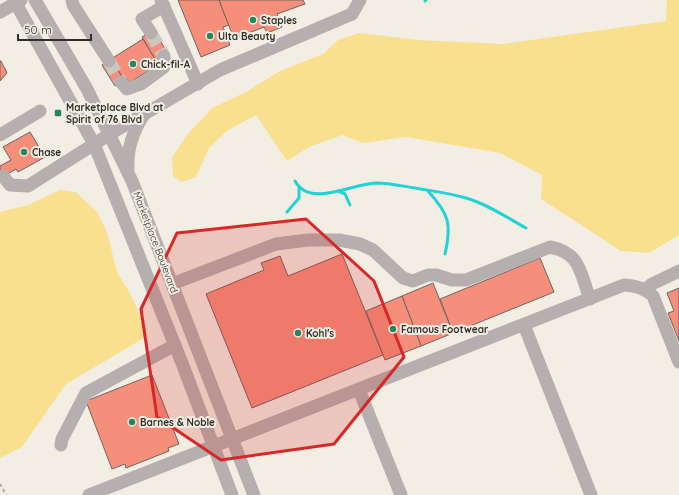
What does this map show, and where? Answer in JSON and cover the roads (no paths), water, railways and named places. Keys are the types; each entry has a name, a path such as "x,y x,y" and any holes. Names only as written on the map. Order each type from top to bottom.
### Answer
{"street":[{"name":"Marketplace Boulevard","path":"35,0 69,57 110,134 128,173 254,495"},
{"path":"72,0 72,5 109,62"},
{"path":"3,176 10,185 28,186 110,134 220,70 352,14 360,0"},
{"name":"Marketplace Boulevard","path":"17,1 94,144 175,345 232,495"},
{"path":"0,12 17,1"},
{"path":"151,33 142,19 163,3 198,84"},
{"path":"121,82 127,89 141,84 164,67 164,56"},
{"path":"0,135 40,111"},
{"path":"128,173 127,157 130,142 135,128 144,115"},
{"path":"172,284 276,244 308,240 339,240 360,244 373,250 403,278 413,280 428,275 436,275 452,280 466,280 550,247 562,249 576,260 590,299"},
{"path":"646,290 652,284 679,271"},
{"path":"89,495 213,445 359,390 624,285 636,286 646,290 653,296 679,362"},
{"path":"524,324 590,495"},
{"path":"61,445 62,439 86,393 175,345"},
{"path":"359,390 400,495"}],"waterway":[{"path":"295,181 302,189 310,193 320,194 376,183 447,193 481,204 526,228"},
{"path":"287,212 299,198 299,188"},
{"path":"338,191 345,194 350,205"},
{"path":"428,191 440,206 447,220 448,235 445,254"}],"tunnel":[{"path":"151,33 164,56"},
{"path":"109,61 121,82"}],"place":[{"name":"Staples","path":"253,20"},
{"name":"Ulta Beauty","path":"210,36"},
{"name":"Chick-fil-A","path":"133,64"},
{"name":"Marketplace Blvd at Spirit of 76 Blvd","path":"58,113"},
{"name":"Chase","path":"24,152"},
{"name":"Famous Footwear","path":"393,329"},
{"name":"Kohl's","path":"298,333"},
{"name":"Barnes & Noble","path":"132,422"}]}
